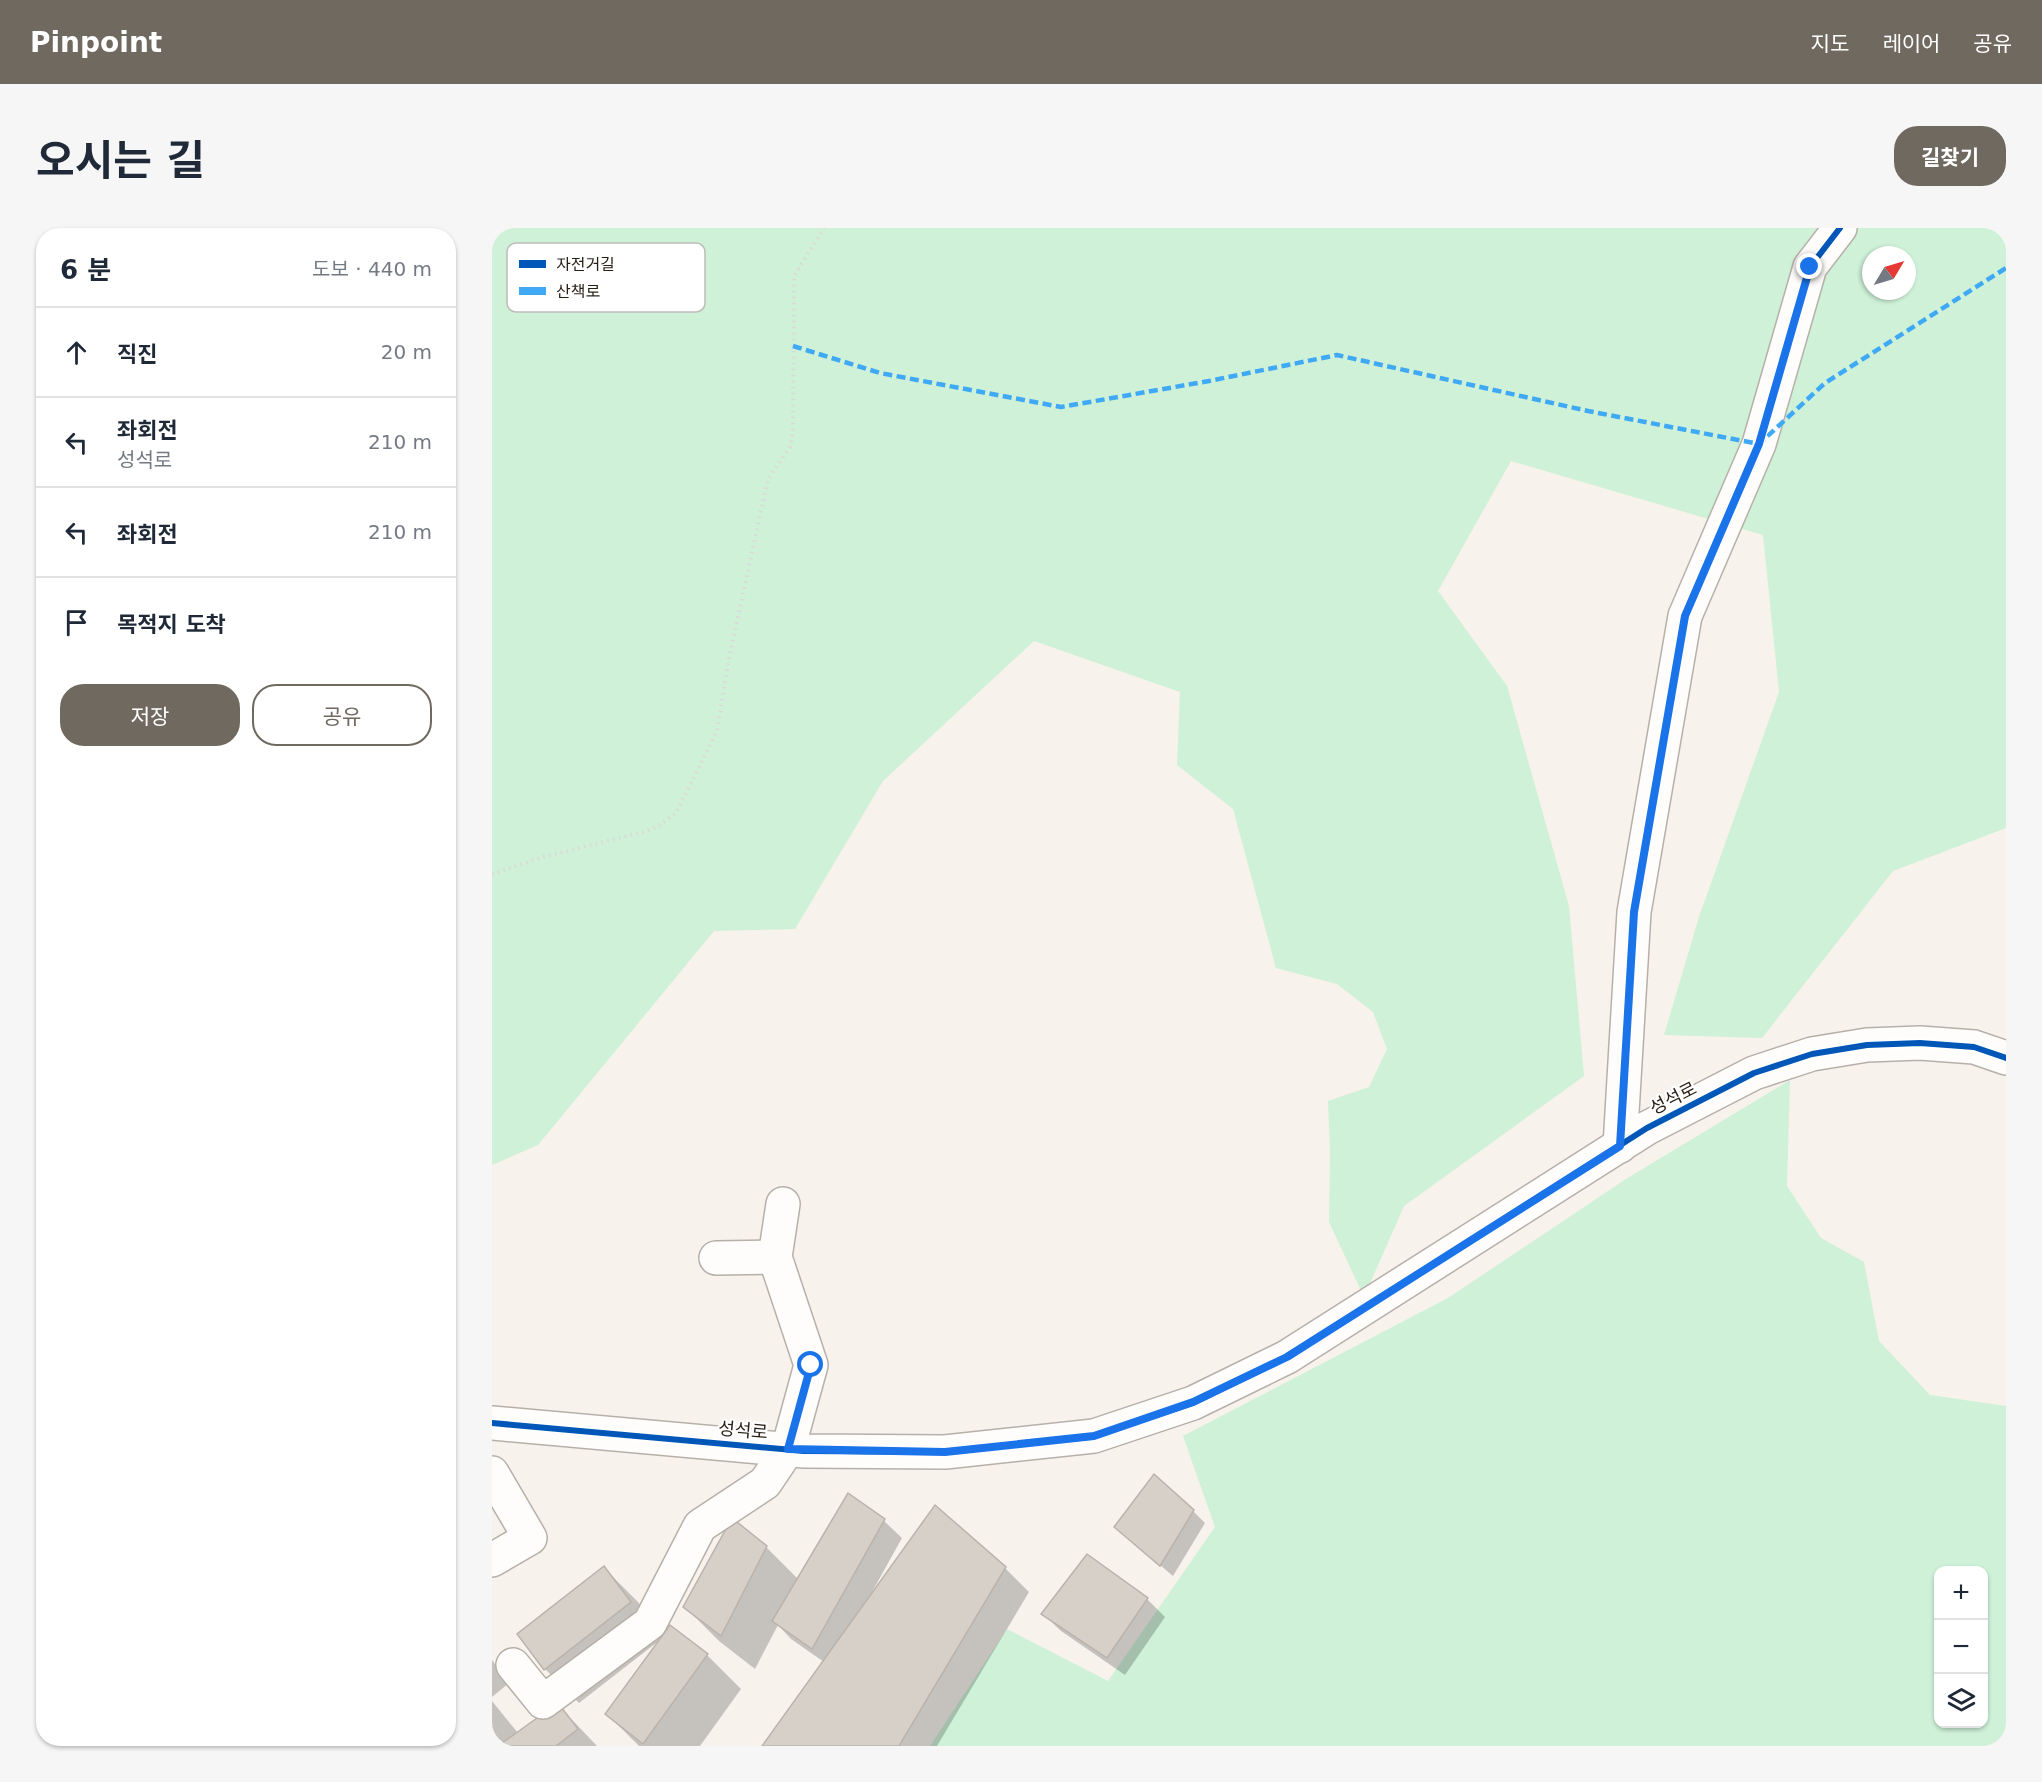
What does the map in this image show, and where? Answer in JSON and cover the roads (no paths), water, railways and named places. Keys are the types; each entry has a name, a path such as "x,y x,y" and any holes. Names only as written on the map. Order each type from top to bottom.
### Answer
{"street":[{"path":"1620,1146 1634,912 1685,616 1759,444 1810,267 1840,228"},
{"name":"성석로","path":"492,1423 788,1449 945,1452 1094,1436 1193,1402 1287,1357 1647,1128 1754,1073 1812,1054 1867,1045 1920,1043 1974,1047 2006,1058"},
{"path":"513,1665 543,1702 650,1623 700,1526 765,1483 788,1449 811,1365 775,1257 783,1204"},
{"path":"716,1258 775,1257"},
{"path":"492,1473 530,1538 492,1560"}]}
